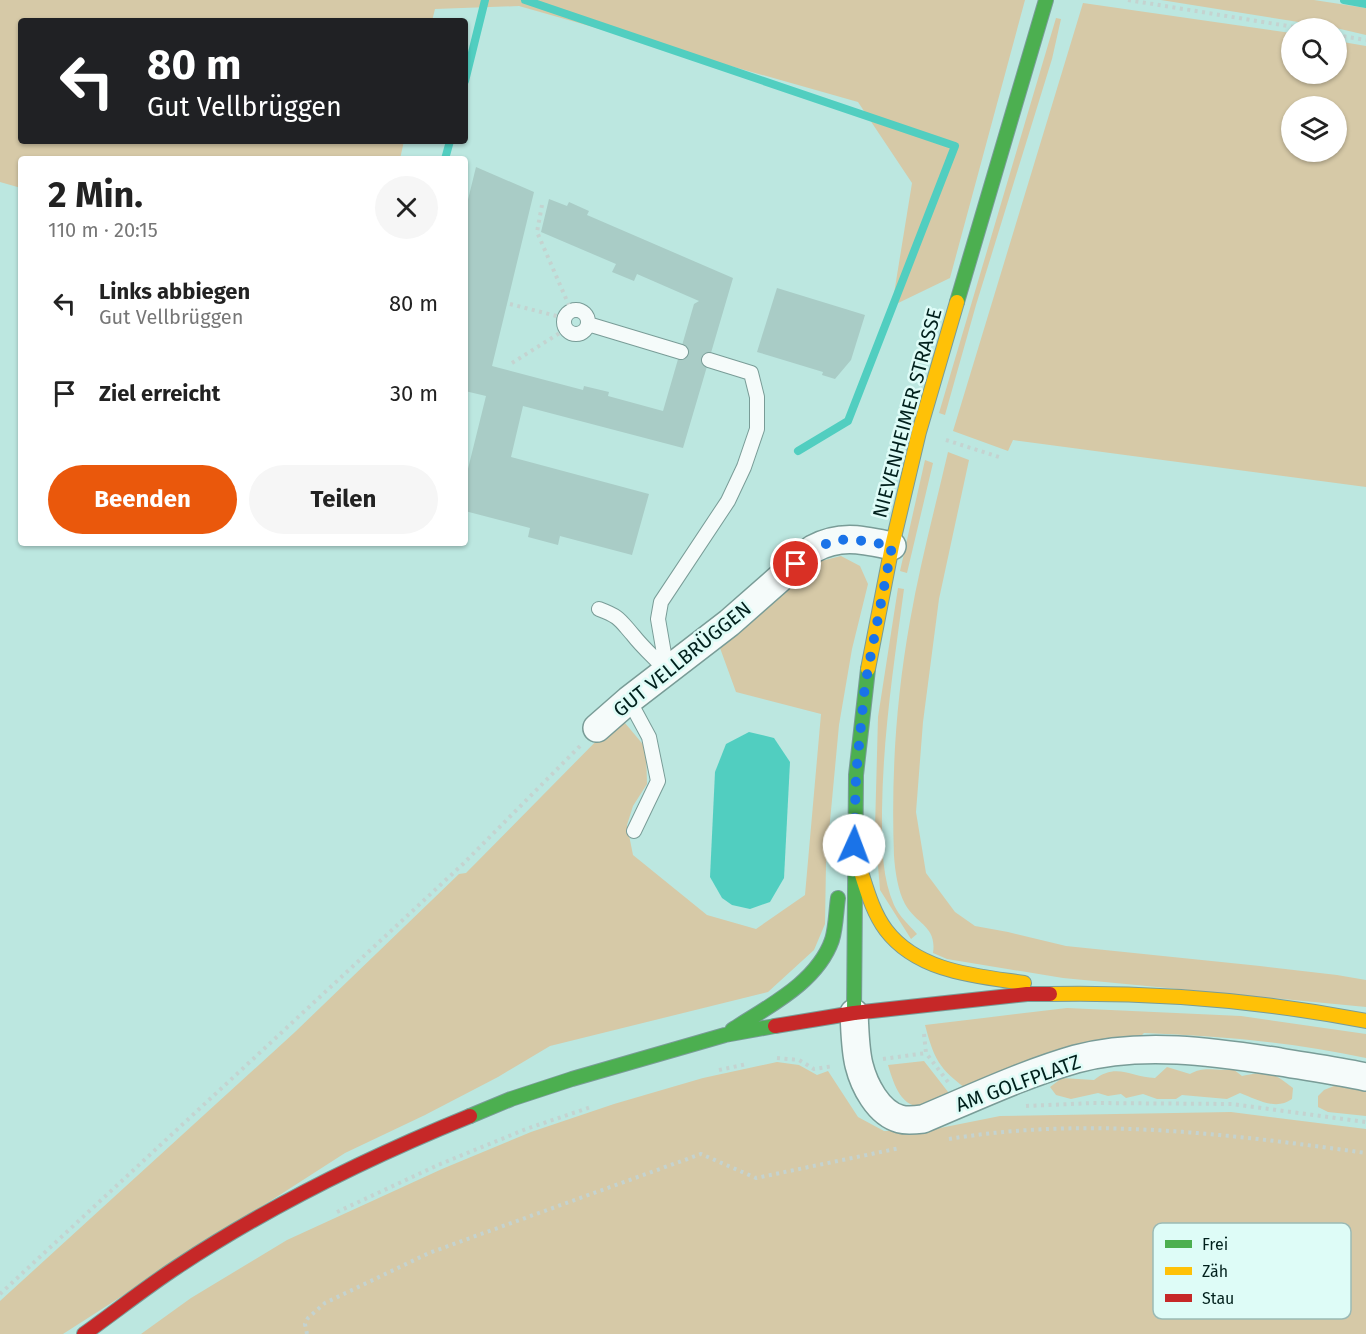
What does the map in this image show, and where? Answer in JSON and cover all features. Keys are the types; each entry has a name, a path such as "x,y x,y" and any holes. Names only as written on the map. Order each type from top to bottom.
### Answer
{"main road":[{"name":"NIEVENHEIMER STRASSE","path":"854,845 856,775 865,685 892,546 919,432 1046,0"},
{"path":"725,1035 786,993 813,969 824,955 832,940 840,881 854,845"},
{"path":"854,845 864,884 875,913 892,938 920,960 950,970 1083,993"},
{"path":"854,845 854,1013"},
{"path":"84,1334 177,1268 257,1219 398,1145 522,1095 725,1035 854,1013 1027,994 1083,993 1198,998 1310,1010 1366,1021"}],"street":[{"name":"GUT VELLBRÜGGEN","path":"597,728 629,700 729,623 820,546 839,539 861,540 892,546"},
{"name":"AM GOLFPLATZ","path":"854,1013 858,1063 872,1096 898,1119 910,1121 923,1119 1048,1068 1078,1059 1136,1050 1248,1057 1366,1077"}],"lane":[{"path":"579,310 586,315 588,324 584,331 577,334 567,319 579,310"},
{"path":"588,324 681,352"},
{"path":"667,671 658,619 661,602 728,501 744,467 757,429 757,397 751,373 709,360"},
{"path":"599,609 624,622 632,635 667,671"},
{"path":"629,700 649,737 658,781 634,831"}],"path":[{"path":"1128,0 1281,25"},
{"path":"1347,37 1366,40"},
{"path":"542,205 537,232 567,319"},
{"path":"510,304 567,319"},
{"path":"512,363 567,319"},
{"path":"919,432 999,457"},
{"path":"0,1294 463,864 597,728"},
{"path":"920,1006 926,1053 948,1082 969,1100"},
{"path":"774,1057 799,1060 814,1069 926,1053"},
{"path":"708,1073 752,1062"},
{"path":"336,1212 438,1165 526,1129 602,1103"},
{"path":"1022,1106 1093,1103 1232,1104 1366,1122"},
{"path":"942,1140 1013,1132 1139,1128 1366,1153"},
{"path":"307,1334 305,1324 308,1318 325,1303 429,1253 701,1154 756,1178 901,1148"}],"shaded area":[{"path":"0,0 1025,0 950,278 892,306 912,183 858,102 519,6 435,9 433,18 18,18 18,144 403,144 401,156 18,156 18,187 0,182"},
{"path":"1161,0 1314,0 1366,8 1366,35 1347,31 1347,18 1281,19"},
{"path":"1083,3 1281,32 1281,84 1347,84 1347,43 1366,46 1366,487 1013,440 1008,451 953,431"},
{"path":"1056,18 1061,19 1052,59 976,305 945,415 939,413"},
{"path":"948,452 969,460 939,599 923,722 916,812 926,873 955,912 975,926 1066,946 1260,966 1366,980 1366,1007 1063,978 947,959 933,953 932,937 929,931 910,911 900,893 894,856 893,797 898,709 910,621"},
{"path":"925,460 933,463 907,573 900,571"},
{"path":"841,556 860,566 868,584 852,649 839,725 826,864 825,924 814,950 768,992 550,1046 498,1077 345,1153 63,1334 0,1334 0,1301 295,1032 459,874 466,873 613,724 625,723 646,748 647,784 633,806 627,825 633,855 707,915 756,929 805,895 821,714 736,692 720,648 817,562"},
{"path":"898,588 904,589 887,727 882,846 884,870 894,905 901,917 917,934 911,939 880,890 875,829 878,717"},
{"path":"1067,1008 1241,1016 1366,1034 1366,1058 1255,1041 1144,1033 1141,1036 1065,1047 1009,1069 968,1090 950,1076 939,1062 931,1047 925,1025"},
{"path":"924,1061 952,1097 931,1107 921,1107 906,1102 897,1089 888,1065"},
{"path":"777,1062 799,1065 817,1075 828,1071 858,1117 884,1131 925,1131 1000,1116 1231,1112 1366,1129 1366,1334 141,1334 191,1298 287,1240 442,1169 531,1132 614,1104 703,1078"},
{"path":"1167,1067 1190,1074 1206,1069 1233,1069 1242,1076 1258,1073 1274,1075 1293,1088 1292,1099 1273,1104 1240,1093 1227,1099 1182,1095 1176,1099 1157,1099 1143,1094 1126,1098 1121,1094 1108,1096 1098,1093 1071,1099 1056,1095 1050,1087 1062,1078 1094,1080 1109,1072 1117,1071 1155,1078"},
{"path":"1334,1086 1366,1086 1366,1116 1328,1112 1318,1107 1318,1096 1324,1090"}],"water":[{"path":"749,732 774,738 790,762 784,878 770,902 750,909 732,905 722,898 710,877 715,772 726,744"}],"building":[{"path":"476,167 534,192 492,366 583,390 584,386 609,392 608,396 663,411 694,304 699,301 637,274 634,281 612,272 616,264 541,232 549,199 567,206 569,202 589,211 587,215 733,278 683,448 523,406 511,457 649,494 632,555 560,536 558,545 528,537 530,528 468,512 468,469 486,396 468,392 468,200"},
{"path":"777,288 865,315 851,360 835,379 822,375 823,372 757,352"}],"waterway":[{"path":"468,69 485,0"},
{"path":"525,0 955,146 848,421 798,451"},
{"path":"1344,0 1366,4"},
{"path":"446,156 449,144"}],"traffic: fast":[{"path":"957,302 1046,0"},
{"path":"854,1013 856,775 868,669"},
{"path":"732,1030 790,992 815,969 832,940 838,898"},
{"path":"470,1116 511,1099 572,1079 725,1035 775,1026"}],"traffic: slow":[{"path":"868,669 892,546 919,432 957,302"},
{"path":"862,875 882,924 899,944 914,955 949,970 1024,983"},
{"path":"1050,994 1209,999 1288,1008 1366,1021"}],"traffic: jam":[{"path":"775,1026 854,1013 1027,994 1050,994"},
{"path":"84,1334 165,1275 247,1223 357,1166 470,1116"}],"route":[{"path":"796,564 813,549 826,542 839,539 861,540 892,546 865,685 856,775 854,845"}]}
